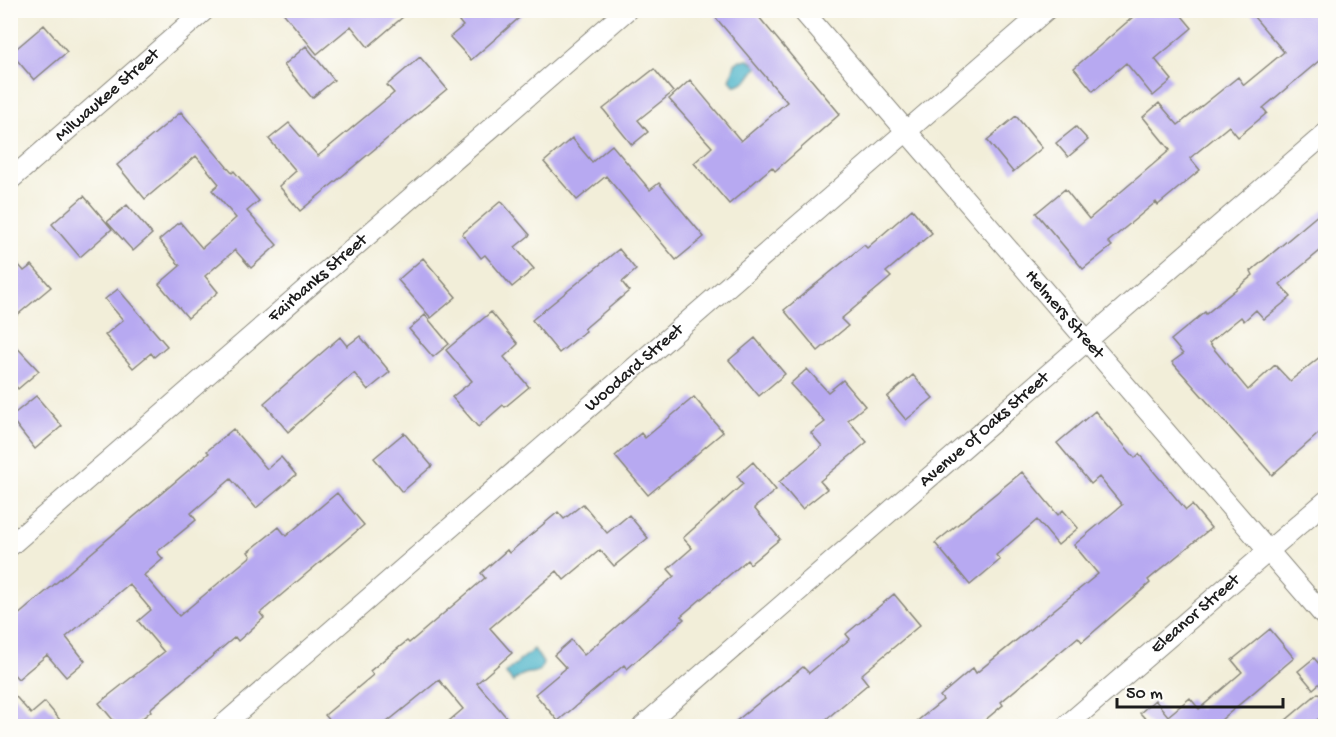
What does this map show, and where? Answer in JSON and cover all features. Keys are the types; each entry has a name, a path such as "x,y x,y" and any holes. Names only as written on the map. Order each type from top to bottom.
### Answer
{"street":[{"name":"Milwaukee Street","path":"10,180 205,10"},
{"name":"Fairbanks Street","path":"10,546 627,10"},
{"name":"Helmers Street","path":"802,10 1326,618"},
{"name":"Woodard Street","path":"222,726 1046,10"},
{"name":"Avenue of Oaks Street","path":"643,726 1326,133"},
{"name":"Eleanor Street","path":"1066,726 1326,501"}],"water":[{"path":"740,60 749,60 758,66 748,80 735,86 730,80 735,64"},
{"path":"534,649 543,663 542,667 538,672 521,675 513,682 505,673"}],"building":[{"path":"281,10 411,10 368,47 351,26 317,54"},
{"path":"450,10 528,10 471,60 450,37 463,26"},
{"path":"725,10 753,10 840,114 775,171 772,167 729,204 694,163 712,147 669,99 690,80 741,141 787,102 716,18"},
{"path":"1141,10 1177,10 1192,28 1155,59 1172,80 1153,96 1126,63 1093,91 1074,68"},
{"path":"1248,10 1326,10 1326,55 1263,108 1267,113 1238,137 1229,126 1190,158 1200,170 1158,205 1156,202 1108,242 1112,246 1083,269 1036,213 1065,189 1089,219 1170,150 1143,117 1159,103 1178,125 1238,77 1244,85 1284,52"},
{"path":"44,25 67,52 34,80 11,53"},
{"path":"306,46 334,80 312,98 284,65"},
{"path":"420,57 447,89 300,211 279,186 296,171 269,139 289,123 318,156 394,93 387,85"},
{"path":"654,69 673,92 638,120 648,132 632,145 603,109"},
{"path":"181,112 232,173 234,171 259,201 247,211 277,245 251,268 235,250 205,276 218,292 188,318 159,284 180,266 159,240 180,222 202,248 236,218 212,190 219,184 196,156 145,199 117,165"},
{"path":"1016,116 1042,148 1013,172 987,140"},
{"path":"1076,127 1088,140 1068,157 1056,143"},
{"path":"572,138 592,162 612,145 650,190 659,183 704,237 676,260 606,176 577,200 544,162"},
{"path":"84,196 112,229 80,257 52,224"},
{"path":"501,201 530,235 515,247 534,269 512,287 485,255 481,258 462,234"},
{"path":"127,205 152,234 133,251 107,222"},
{"path":"1326,208 1326,246 1280,284 1291,297 1264,319 1256,310 1244,321 1241,317 1209,343 1248,390 1275,365 1290,381 1326,352 1326,427 1272,475 1172,362 1183,354 1171,340 1253,275 1251,271"},
{"path":"912,209 932,233 886,272 891,277 841,319 848,326 818,351 784,310 864,245 867,248"},
{"path":"619,249 636,270 622,282 629,291 559,353 532,320"},
{"path":"10,255 24,271 32,265 51,287 10,321"},
{"path":"423,258 456,297 431,318 398,280"},
{"path":"118,289 167,346 154,357 151,353 133,368 105,335 123,320 105,299"},
{"path":"491,312 518,344 504,357 529,387 505,407 503,405 478,427 452,397 472,381 446,350"},
{"path":"425,315 449,344 433,357 409,329"},
{"path":"360,336 390,372 368,390 354,373 288,432 264,403 340,337 347,346"},
{"path":"755,338 785,374 759,396 729,360"},
{"path":"10,340 39,371 18,389 10,379"},
{"path":"807,369 828,392 843,380 865,406 848,420 867,442 820,481 827,489 802,509 779,482 822,446 811,433 825,422 790,384"},
{"path":"913,375 933,398 906,420 887,397"},
{"path":"36,396 62,426 35,449 10,417"},
{"path":"694,397 723,432 648,495 615,456 641,433 645,438"},
{"path":"1095,411 1135,458 1139,454 1186,510 1192,505 1211,528 1148,580 1150,583 1082,642 1078,637 1001,702 1003,705 978,726 911,726 943,700 940,696 973,668 976,673 1098,574 1074,545 1122,505 1099,477 1091,484 1057,443"},
{"path":"233,429 267,469 281,457 296,475 256,508 231,479 191,513 196,520 157,552 163,559 144,575 179,616 251,556 248,552 279,527 286,536 337,493 364,525 260,613 264,618 238,641 235,637 133,726 118,726 99,703 164,652 138,621 151,610 129,584 66,637 85,661 66,677 47,655 18,679 10,670 10,622 209,453 207,451"},
{"path":"404,433 432,466 402,492 374,458"},
{"path":"753,462 776,490 754,508 780,539 750,564 747,560 681,616 684,619 627,669 624,665 558,721 535,694 566,668 554,655 571,640 584,655 674,576 668,569 692,548 683,538 743,484 737,476"},
{"path":"1022,472 1058,515 1063,510 1078,528 1058,545 1037,520 996,555 1000,560 970,585 935,543"},
{"path":"583,504 607,533 629,515 648,538 614,566 600,550 564,580 557,571 490,628 512,653 477,683 514,726 443,726 463,709 439,680 382,726 335,726 325,715 373,675 370,671 407,641 409,643 485,578 481,573 507,550 509,553 558,512 564,519"},
{"path":"894,594 920,625 861,675 868,684 818,726 730,726 803,667 809,673 850,639 846,634"},
{"path":"1270,629 1294,658 1214,726 1152,726 1140,713 1155,700 1168,716 1190,698 1199,709 1242,672 1232,660"},
{"path":"1314,658 1326,672 1326,678 1313,689 1298,671"},
{"path":"10,690 31,714 45,702 65,726 10,726"},
{"path":"1318,693 1326,702 1326,713 1309,726 1279,726"}]}
